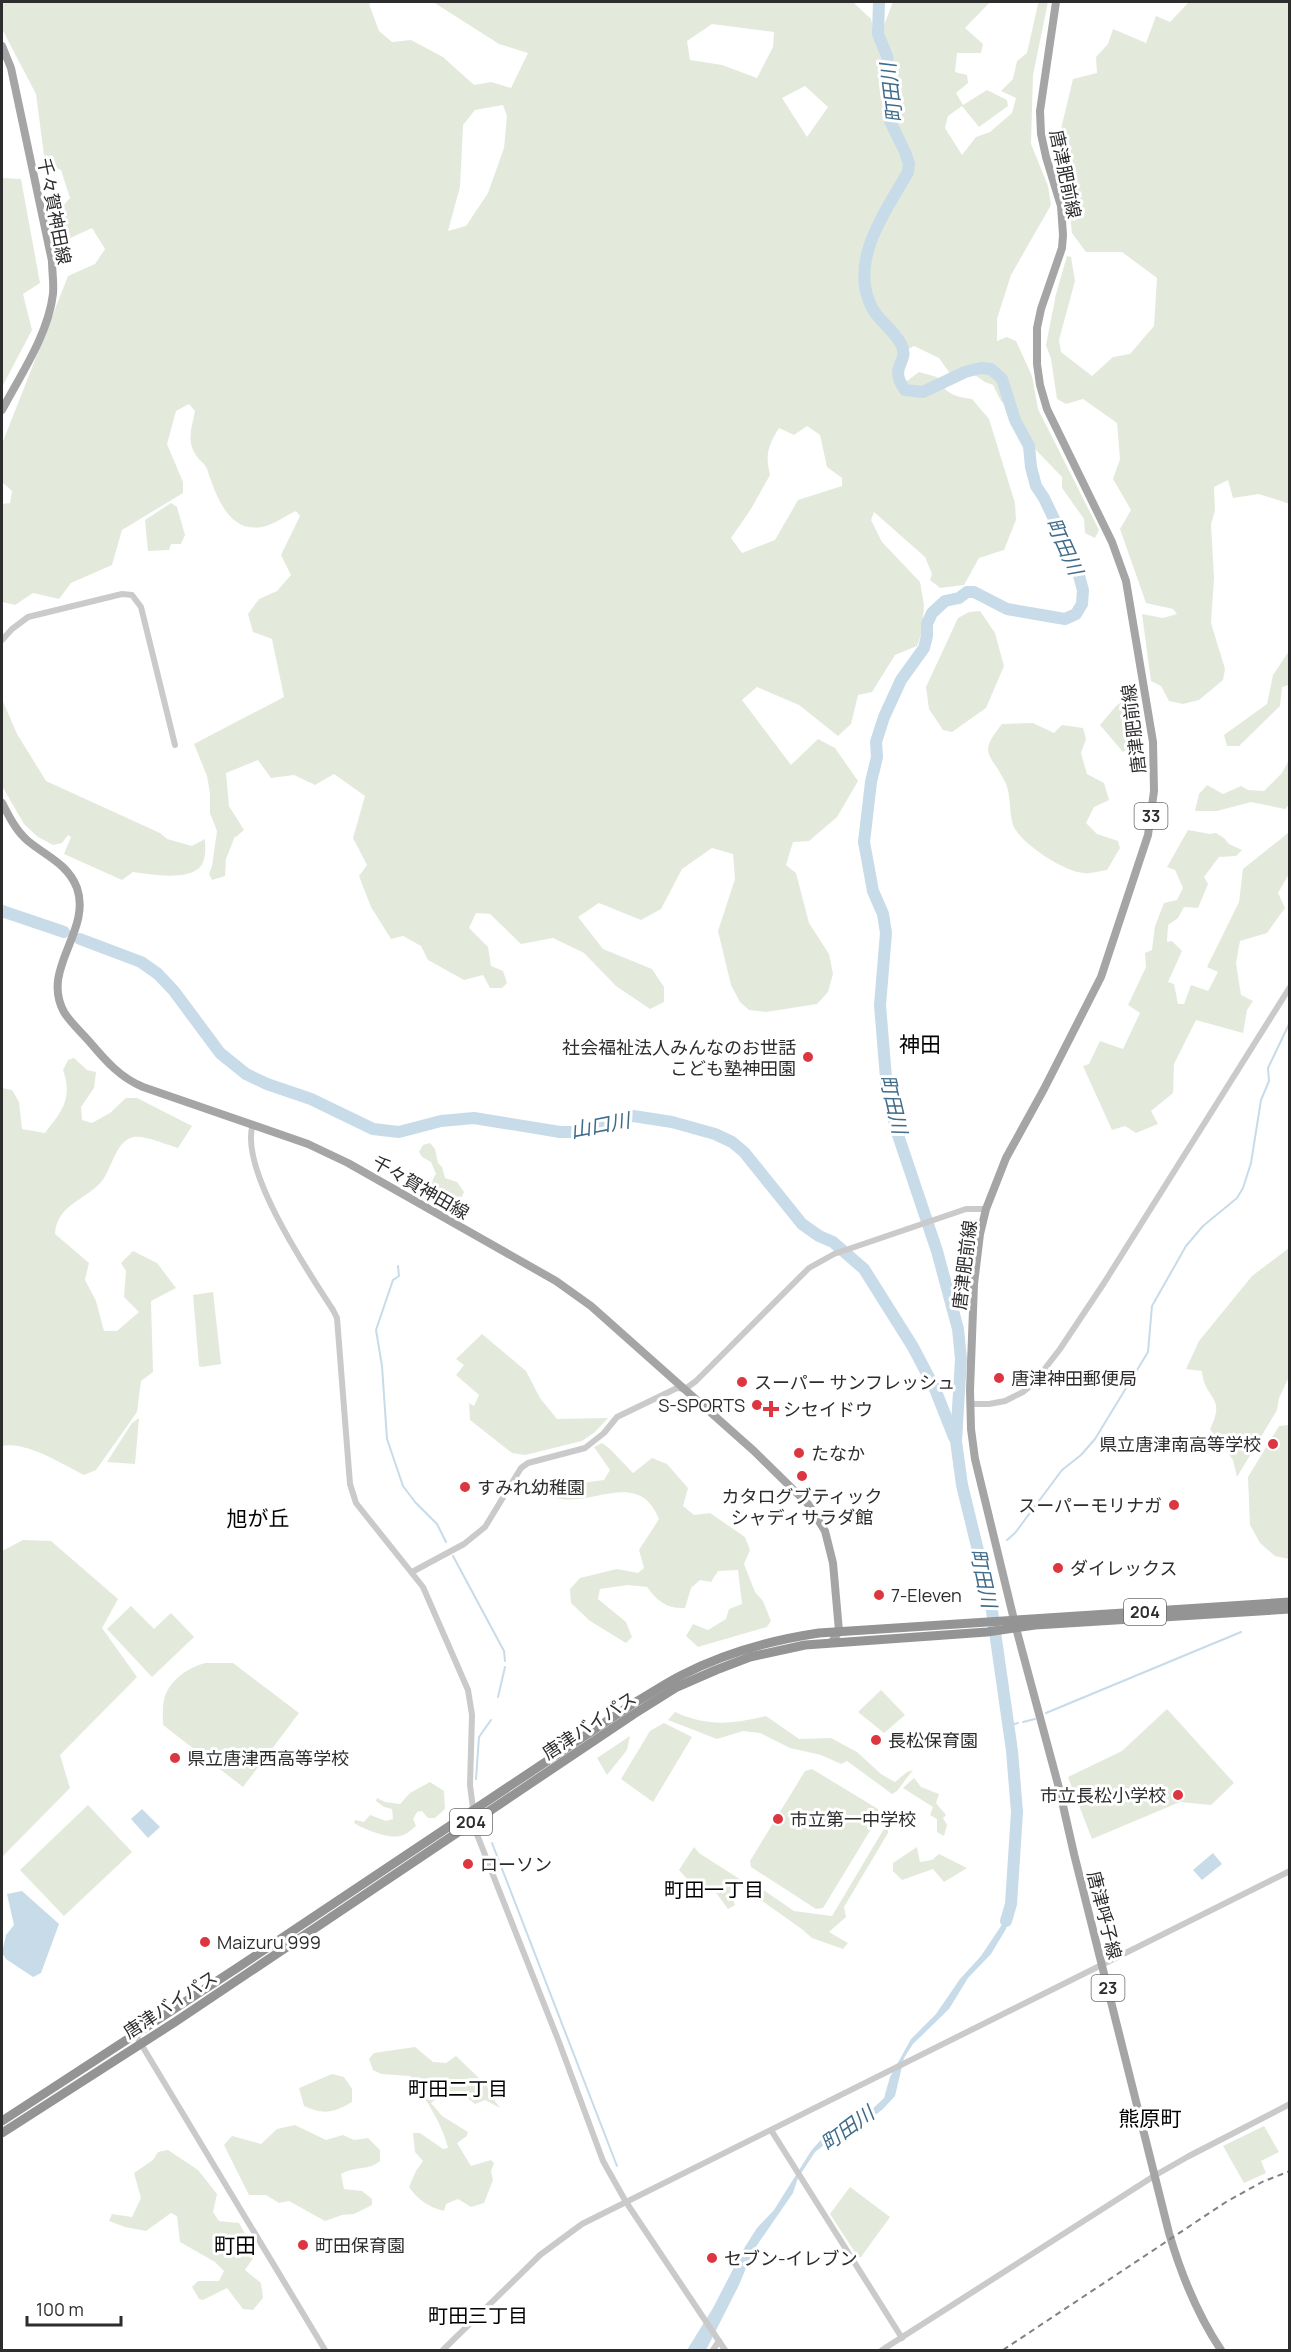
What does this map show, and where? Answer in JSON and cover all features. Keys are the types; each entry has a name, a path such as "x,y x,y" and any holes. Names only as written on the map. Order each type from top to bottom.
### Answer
{"highway":[{"name":"唐津バイパス","path":"2,2121 472,1816 677,1687 716,1670 750,1657 805,1645 832,1642 1015,1624 1288,1607"},
{"name":"唐津バイパス","path":"2,2133 141,2043 634,1703 682,1675 750,1648 803,1635 839,1631 986,1627"}],"main road":[{"name":"唐津肥前線","path":"1015,1624 975,1459 970,1404 974,1284 980,1234 986,1209 1006,1158 1101,977 1148,835 1154,791 1153,742 1126,580 1112,542 1047,409 1037,364 1037,328 1041,309 1062,248 1063,235 1061,207 1043,142 1040,111 1056,2"},
{"name":"千々賀神田線","path":"2,46 11,68 52,261 53,292 48,317 38,342 2,410"},
{"name":"千々賀神田線","path":"2,803 20,834 60,863 77,888 79,914 58,979 60,1002 68,1018 117,1072 129,1081 308,1144 348,1163 556,1281 591,1306 798,1493 821,1521 830,1543 839,1631"},
{"name":"唐津呼子線","path":"1015,1624 1059,1788 1168,2233 1187,2286 1206,2329 1221,2350"},
{"path":"832,1642 839,1631"}],"street":[{"path":"2,640 28,617 122,594 132,595 141,607 175,745"},
{"path":"970,1404 1005,1401 1023,1392 1033,1384 1060,1349 1290,987"},
{"path":"253,1124 250,1133 257,1168 279,1222 290,1244 337,1318 352,1494 362,1511 423,1587 468,1690 472,1715 472,1816 603,2161 626,2202 725,2350"},
{"path":"412,1572 465,1544 484,1527 521,1468 528,1463 585,1448 626,1411 677,1388 685,1389 696,1381 809,1268 834,1254 966,1209 986,1209"},
{"path":"443,2350 540,2255 561,2237 582,2224 1290,1871"},
{"path":"135,2034 326,2350"},
{"path":"882,2350 1154,2176 1290,2104"},
{"path":"771,2130 902,2338"},
{"path":"713,2350 717,2339"}],"green space":[{"path":"2,2 374,2 369,4 379,31 392,42 411,40 443,57 474,85 491,82 511,88 528,53 499,44 433,2 853,2 871,19 874,33 882,30 893,2 990,2 965,28 983,44 981,53 957,53 955,72 967,75 968,83 956,93 963,105 987,90 1007,100 1008,106 979,127 962,106 948,116 945,128 962,155 976,137 990,132 1012,113 1016,98 1001,91 1013,79 1017,61 1027,53 1038,4 1048,2 1033,75 1031,144 1048,186 1051,205 1011,275 997,319 997,341 1007,337 1016,341 1032,376 1038,409 1099,530 1095,538 1085,533 1084,519 1062,488 1062,477 1034,448 1022,421 1001,401 993,385 966,369 951,375 939,358 914,346 899,354 893,371 903,384 919,372 937,377 943,387 951,393 972,399 989,419 1015,503 1016,520 1004,550 979,558 964,585 940,588 930,580 932,574 925,557 874,512 871,520 882,542 920,582 924,605 922,632 917,646 895,655 872,692 858,695 851,724 838,736 799,705 757,687 742,700 791,765 818,739 835,748 858,781 837,817 809,841 793,842 786,865 796,873 809,923 829,954 833,974 828,992 817,1004 766,1012 749,1010 740,1002 731,985 718,931 735,879 733,854 712,848 682,869 661,909 641,920 599,903 578,917 603,949 652,969 664,987 664,1002 650,1009 616,986 584,953 553,938 521,944 490,914 476,913 469,928 488,947 491,966 503,971 507,983 502,988 490,988 483,975 464,980 428,960 421,946 403,936 391,939 371,907 359,876 367,865 353,838 365,796 334,774 315,785 294,775 271,778 258,760 226,773 229,806 244,830 235,836 226,859 225,876 212,880 209,874 217,831 210,813 207,776 194,744 284,697 272,639 253,632 248,614 259,599 277,591 291,575 281,555 300,516 296,511 262,527 240,524 232,518 219,500 206,467 193,450 191,434 195,411 189,404 176,411 167,444 183,482 183,493 122,530 112,565 71,583 59,599 33,593 15,605 2,602 2,504 10,503 12,491 2,482 2,444 68,276 95,264 105,249 92,228 66,240 54,216 70,198 61,170 45,163 36,94 2,29","holes":["712,24 774,32 773,47 757,78 722,65 690,60 687,41","805,86 828,107 807,137 782,98","503,105 507,116 504,148 488,193 466,226 448,231 460,187 463,125 475,110","807,426 820,435 827,467 842,478 842,486 798,500 775,540 742,553 731,538 770,475 768,450 772,440 779,428 794,435"]},
{"path":"1189,2 1289,2 1290,504 1259,494 1233,498 1228,480 1214,487 1215,511 1211,524 1214,578 1211,623 1225,669 1223,680 1199,700 1183,704 1169,701 1161,686 1151,681 1142,614 1163,618 1177,614 1173,609 1146,603 1120,529 1131,510 1113,479 1120,459 1117,423 1083,399 1066,404 1057,399 1051,359 1046,345 1056,294 1067,256 1071,257 1075,281 1059,340 1061,352 1092,376 1113,357 1130,354 1154,326 1157,278 1122,252 1086,252 1072,233 1069,205 1054,158 1073,79 1097,73 1096,57 1108,44 1113,29 1146,43 1156,16 1170,22"},
{"path":"2,178 21,179 40,283 23,294 32,330 2,387"},
{"path":"171,503 177,507 185,535 181,544 171,544 169,550 148,551 145,520"},
{"path":"980,611 995,633 1004,666 986,708 952,732 943,730 929,709 926,687 958,618 969,612"},
{"path":"1289,651 1289,685 1282,687 1280,706 1239,746 1227,746 1224,735 1267,704 1273,675"},
{"path":"1133,694 1138,698 1143,738 1123,752 1100,725 1116,706"},
{"path":"2,699 17,734 46,781 160,833 167,839 192,846 205,839 205,857 200,867 184,875 173,876 133,872 122,880 64,854 71,837 68,835 62,843 53,845 38,837 24,824 2,786"},
{"path":"1033,723 1054,733 1062,725 1083,728 1086,739 1081,753 1087,774 1104,783 1109,800 1094,807 1086,823 1097,834 1118,841 1120,848 1107,870 1087,873 1065,868 1033,848 1013,825 1008,789 988,749 994,734 1002,724"},
{"path":"1289,760 1289,805 1285,809 1251,802 1217,811 1195,811 1199,794 1207,785 1223,794 1241,786 1248,790 1264,791 1282,773"},
{"path":"1289,826 1289,874 1278,893 1285,908 1267,933 1240,941 1236,963 1241,995 1253,1001 1247,1010 1243,1033 1196,1020 1174,1064 1173,1093 1151,1111 1158,1124 1136,1133 1125,1126 1112,1130 1083,1066 1089,1064 1100,1041 1123,1049 1140,1013 1128,1005 1146,967 1145,953 1152,950 1155,926 1164,903 1177,900 1183,888 1175,870 1167,867 1188,830 1216,833 1229,844 1242,850 1236,856 1219,857 1204,877 1208,884 1198,908 1184,907 1178,918 1168,925 1167,942 1172,941 1182,951 1168,982 1174,984 1178,1004 1184,1004 1191,985 1208,991 1218,972 1207,967 1239,902 1243,869 1288,833"},
{"path":"74,1058 87,1070 96,1072 94,1088 81,1107 82,1120 92,1123 110,1113 126,1098 137,1098 192,1126 178,1148 143,1137 128,1139 119,1149 102,1181 66,1209 57,1224 55,1234 89,1263 85,1280 96,1301 104,1331 117,1331 139,1312 124,1297 126,1271 121,1263 133,1251 157,1263 176,1288 151,1301 153,1372 141,1381 137,1412 96,1470 84,1475 33,1450 12,1445 2,1446 2,1088 12,1090 19,1102 22,1129 45,1133 64,1104 67,1089 63,1070 68,1060"},
{"path":"430,1143 435,1149 445,1178 457,1182 464,1192 457,1201 444,1202 439,1205 428,1197 436,1174 431,1162 422,1157 419,1152 423,1145"},
{"path":"1289,1248 1289,1377 1279,1398 1277,1410 1237,1477 1233,1460 1210,1429 1216,1410 1213,1398 1206,1388 1202,1371 1186,1369 1199,1341 1252,1276"},
{"path":"213,1292 221,1364 202,1367 199,1366 193,1295"},
{"path":"482,1334 526,1371 540,1398 557,1419 608,1418 595,1432 582,1441 525,1455 512,1453 470,1420 469,1403 474,1406 479,1395 456,1375 464,1365 456,1359"},
{"path":"139,1418 135,1464 107,1462 132,1423"},
{"name":"県立唐津南高等学校","path":"1290,1425 1289,1559 1275,1556 1260,1543 1250,1525 1248,1477 1279,1426"},
{"path":"602,1443 633,1473 652,1458 667,1464 688,1488 683,1506 694,1515 710,1513 745,1537 750,1550 744,1564 755,1592 763,1601 771,1621 767,1627 698,1647 686,1636 693,1624 708,1630 726,1619 729,1609 742,1604 738,1570 718,1571 711,1582 700,1580 691,1588 685,1608 663,1603 647,1587 628,1585 600,1589 598,1599 626,1622 632,1637 626,1643 590,1621 571,1603 570,1589 580,1578 617,1569 638,1573 644,1568 639,1550 659,1519 649,1503 638,1495 624,1492 562,1499 548,1495 551,1487 604,1480 610,1470 594,1447"},
{"path":"23,1540 51,1541 118,1599 102,1628 137,1677 60,1755 70,1788 2,1857 2,1551"},
{"path":"131,1606 154,1629 171,1613 194,1637 152,1677 107,1629"},
{"path":"206,1663 233,1663 299,1713 243,1787 163,1725 164,1699 172,1684 187,1670"},
{"path":"881,1690 905,1715 884,1733 858,1712"},
{"path":"1167,1709 1234,1783 1211,1805 1180,1802 1092,1839 1068,1777 1122,1751"},
{"path":"675,1712 699,1720 720,1723 766,1716 799,1739 831,1738 857,1752 881,1774 895,1782 913,1770 892,1794 847,1761 841,1764 821,1755 790,1748 760,1733 743,1731 717,1739 668,1720"},
{"path":"664,1723 692,1737 653,1802 621,1779 650,1731"},
{"path":"630,1736 627,1750 607,1775 597,1758"},
{"path":"812,1769 878,1809 879,1816 823,1908 816,1909 751,1867 750,1861 805,1771"},
{"path":"914,1778 921,1787 939,1794 936,1803 946,1815 943,1818 947,1825 944,1836 937,1832 937,1819 930,1815 933,1807 903,1788"},
{"path":"430,1782 444,1791 445,1809 435,1818 428,1818 422,1811 417,1812 413,1819 416,1826 404,1835 395,1837 383,1835 354,1823 355,1820 364,1822 370,1815 386,1821 393,1819 392,1809 384,1807 376,1801 377,1798 385,1802 400,1804 410,1793"},
{"path":"88,1805 132,1852 64,1916 20,1870"},
{"path":"885,1827 888,1833 844,1907 846,1917 829,1932 848,1943 843,1949 812,1938 737,1883 730,1891 735,1905 728,1909 717,1894 707,1887 699,1892 679,1870 694,1847 699,1853 755,1889 759,1887 794,1911 832,1916"},
{"path":"917,1847 920,1862 932,1860 939,1854 967,1868 944,1882 933,1869 902,1880 893,1871 893,1863"},
{"path":"415,2047 433,2062 446,2063 456,2056 487,2086 489,2093 500,2108 485,2100 475,2104 463,2094 447,2090 431,2103 442,2116 468,2132 467,2136 457,2143 471,2166 491,2160 494,2163 491,2171 493,2180 484,2203 471,2207 458,2199 446,2204 444,2211 424,2202 409,2187 423,2161 415,2152 413,2133 420,2133 443,2149 448,2148 445,2138 432,2110 410,2076 381,2074 373,2070 369,2059 374,2053"},
{"path":"332,2074 344,2077 352,2089 352,2102 328,2112 304,2106 299,2088"},
{"path":"295,2125 326,2140 343,2135 354,2140 368,2138 380,2150 380,2161 376,2164 341,2174 344,2189 362,2191 372,2199 372,2205 354,2214 342,2215 325,2221 289,2201 279,2203 266,2195 249,2195 224,2145 232,2136 261,2144 277,2129"},
{"path":"1264,2126 1279,2152 1261,2161 1266,2173 1244,2183 1223,2146"},
{"path":"168,2150 198,2170 217,2194 213,2212 219,2221 239,2223 256,2254 245,2270 261,2283 263,2298 253,2310 243,2309 227,2288 203,2300 199,2299 192,2287 198,2281 219,2281 224,2271 215,2262 180,2242 177,2216 171,2213 146,2231 109,2221 112,2214 132,2217 141,2198 134,2173 153,2160 158,2152"},
{"path":"850,2187 890,2217 861,2257 858,2257 830,2214"}],"water":[{"path":"142,1809 160,1827 148,1838 131,1819"},
{"path":"1213,1853 1222,1864 1202,1880 1193,1870"},
{"path":"22,1891 59,1924 41,1973 33,1977 6,1959 2,1953 6,1935 14,1925 7,1894"},
{"path":"1011,1904 1006,1929 991,1954 968,1978 949,2009 913,2044 904,2058 895,2096 860,2127 829,2141 815,2152 798,2178 793,2193 753,2251 739,2285 706,2350 687,2350 713,2308 743,2250 757,2228 774,2210 811,2151 824,2136 834,2129 845,2127 865,2116 884,2098 890,2077 911,2039 936,2014 960,1979 981,1956 1001,1926"}],"waterway":[{"name":"町田川","path":"879,2 878,34 887,56 891,88 890,121 909,164 908,172 872,238 867,255 864,273 866,290 872,308 901,344 903,356 898,375 905,390 923,392 965,372 981,368 991,369 1002,379 1015,420 1029,446 1036,486 1076,565 1083,590 1082,604 1076,614 1065,619 1007,609 974,592 967,592 959,598 945,601 932,613 927,624 924,648 901,680 884,717 876,742 877,757 871,782 864,842 873,891 883,914 886,933 880,1005 887,1090 896,1129 937,1251 958,1329 961,1359 956,1441 962,1485 991,1604 1012,1751 1017,1812 1011,1904 1006,1921"},
{"name":"山口川","path":"2,911 64,932"},
{"name":"山口川","path":"80,939 141,962 158,974 174,991 220,1053 246,1074 311,1099 373,1129 399,1132 441,1121 474,1118 560,1132 580,1132 633,1116 672,1122 715,1134 732,1142 744,1152 802,1224 819,1236 833,1242 864,1269 913,1347 935,1389 954,1437"},
{"path":"1007,1540 1015,1533 1062,1470 1081,1455 1095,1439 1148,1352 1152,1306 1186,1246 1203,1226 1237,1198 1243,1188 1251,1163 1261,1100 1269,1081 1268,1068 1290,1022"},
{"path":"398,1266 399,1276 393,1280 376,1330 382,1366 387,1439 403,1486 437,1524 446,1542"},
{"name":"町田川","path":"980,1557 986,1553"},
{"path":"453,1556 504,1651 505,1661"},
{"path":"1046,1713 1241,1632"},
{"path":"498,1697 505,1667"},
{"path":"1023,1722 1035,1719"},
{"path":"476,1779 479,1737 491,1720"},
{"path":"1008,1726 1018,1723"},
{"path":"492,1843 617,2166"}],"railway":[{"path":"1003,2350 1226,2202 1262,2182 1290,2171"}],"place":[{"name":"社会福祉法人みんなのお世話 こども塾神田園","path":"808,1057"},
{"name":"唐津神田郵便局","path":"999,1378"},
{"name":"スーパー サンフレッシュ","path":"742,1382"},
{"name":"S-SPORTS","path":"757,1405"},
{"name":"シセイドウ","path":"771,1409"},
{"name":"県立唐津南高等学校","path":"1273,1444"},
{"name":"たなか","path":"799,1453"},
{"name":"カタログブティック シャディサラダ館","path":"802,1476"},
{"name":"すみれ幼稚園","path":"465,1487"},
{"name":"スーパーモリナガ","path":"1174,1505"},
{"name":"ダイレックス","path":"1058,1568"},
{"name":"7-Eleven","path":"879,1595"},
{"name":"長松保育園","path":"876,1740"},
{"name":"県立唐津西高等学校","path":"175,1758"},
{"name":"市立長松小学校","path":"1178,1795"},
{"name":"市立第一中学校","path":"778,1819"},
{"name":"ローソン","path":"468,1864"},
{"name":"Maizuru 999","path":"205,1942"},
{"name":"町田保育園","path":"303,2245"},
{"name":"セブン-イレブン","path":"712,2258"}],"district":[{"name":"神田","path":"920,1044"},
{"name":"旭が丘","path":"258,1518"},
{"name":"町田一丁目","path":"714,1889"},
{"name":"町田二丁目","path":"458,2088"},
{"name":"熊原町","path":"1150,2118"},
{"name":"町田","path":"235,2245"},
{"name":"町田三丁目","path":"478,2315"}]}
